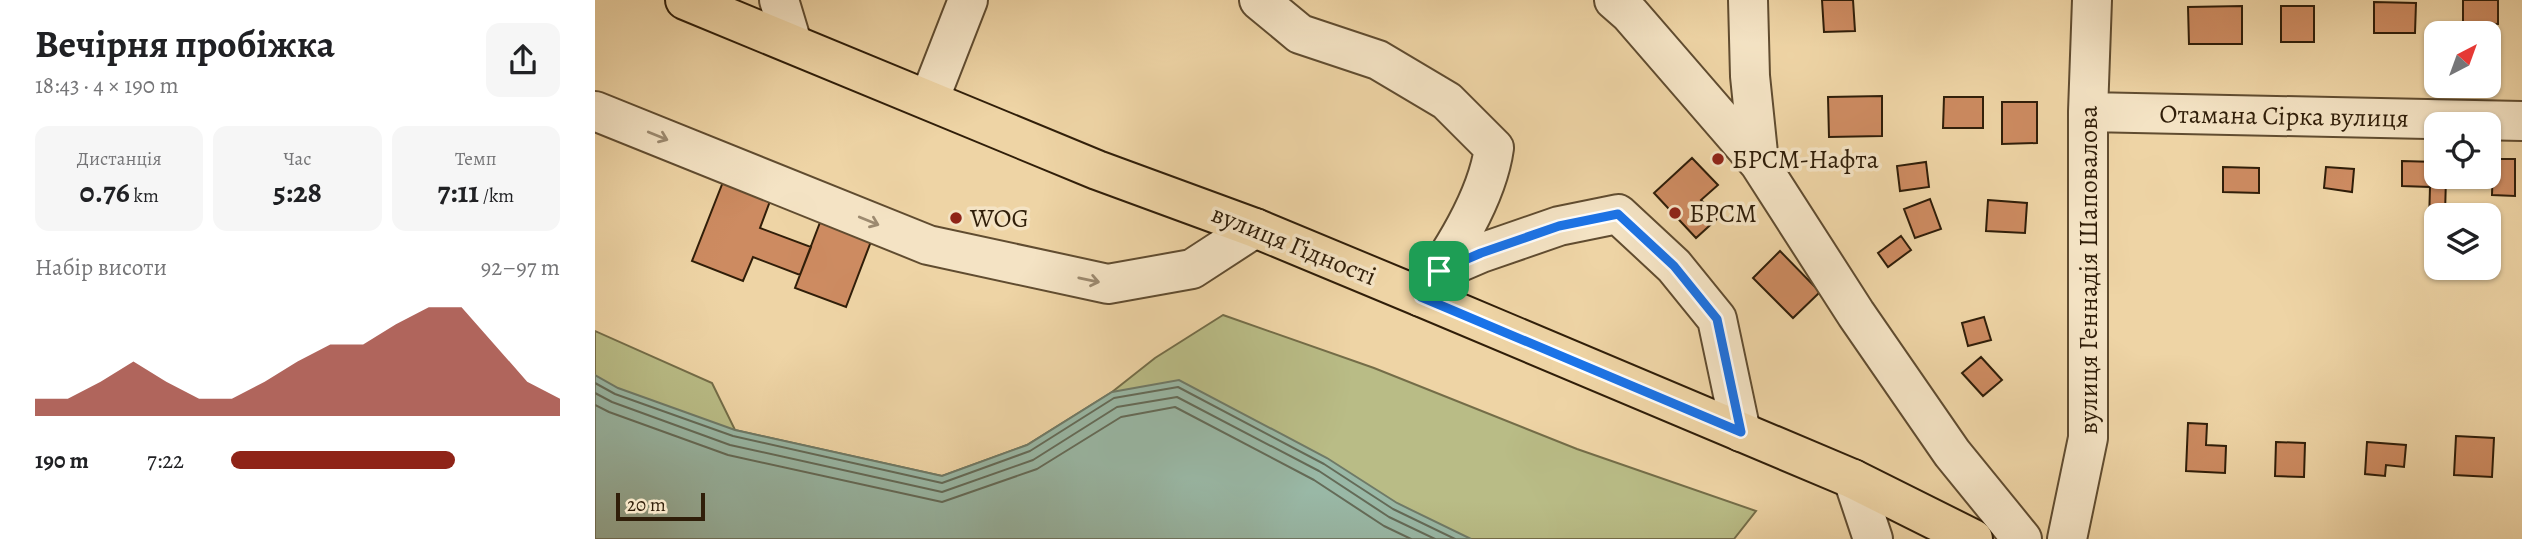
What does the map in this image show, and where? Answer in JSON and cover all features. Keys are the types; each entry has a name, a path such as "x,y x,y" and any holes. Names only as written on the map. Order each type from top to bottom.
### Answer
{"main road":[{"name":"вулиця Гідності","path":"685,0 1097,170 1255,228 1430,284 1741,432 1853,479 1973,539"}],"street":[{"path":"779,0 792,43"},
{"path":"929,100 968,0"},
{"path":"1259,0 1300,34 1378,60 1447,101 1494,148 1491,170 1472,212 1430,284"},
{"path":"1614,0 1630,14 1759,163 1856,314 1952,453 2022,539"},
{"path":"1748,0 1750,76 1759,163"},
{"name":"вулиця Геннадія Шаповалова","path":"2067,539 2088,438 2088,112 2092,0"},
{"path":"595,111 928,245 1108,284 1192,269 1255,228"},
{"name":"Отамана Сірка вулиця","path":"2088,112 2522,121"},
{"path":"1430,284 1481,253 1559,226 1618,214 1674,266 1717,319 1741,432"},
{"path":"1853,479 1873,539"}],"green space":[{"path":"1223,315 1374,368 1577,449 1756,511 1734,539 595,539 595,331 712,383 735,430 942,476 1027,445 1112,392 1155,358"}],"water":[{"path":"595,375 618,388 735,430 942,476 1027,445 1112,392 1179,380 1327,458 1397,503 1471,539 595,539"}],"building":[{"path":"1822,0 1853,0 1855,31 1824,32"},
{"path":"2463,0 2498,0 2498,21 2463,21"},
{"path":"2374,2 2416,3 2415,33 2374,33"},
{"path":"2242,6 2242,44 2189,44 2188,7"},
{"path":"2281,6 2314,6 2314,42 2281,42"},
{"path":"1882,96 1882,136 1829,137 1828,97"},
{"path":"1944,97 1983,97 1983,128 1943,128"},
{"path":"2002,102 2037,102 2037,143 2002,144"},
{"path":"1692,158 1718,185 1701,200 1718,218 1696,238 1654,193"},
{"path":"732,159 779,177 760,228 811,247 800,275 753,257 743,281 692,261"},
{"path":"2501,159 2515,159 2515,196 2492,195 2492,189 2501,189"},
{"path":"2402,161 2424,162 2424,187 2402,186"},
{"path":"1926,162 1929,187 1900,191 1897,166"},
{"path":"2223,167 2259,168 2259,193 2223,192"},
{"path":"2326,167 2354,169 2352,192 2324,188"},
{"path":"2430,189 2446,189 2445,203 2430,203"},
{"path":"1930,199 1941,229 1915,238 1904,209"},
{"path":"1988,200 2027,203 2025,233 1986,231"},
{"path":"824,212 875,231 846,307 795,288"},
{"path":"1901,236 1911,250 1888,267 1878,253"},
{"path":"1780,251 1820,292 1793,318 1753,278"},
{"path":"1984,317 1991,340 1968,346 1962,323"},
{"path":"1981,357 2002,380 1983,396 1962,373"},
{"path":"2188,423 2207,424 2206,445 2226,446 2225,473 2186,471"},
{"path":"2456,436 2494,438 2492,477 2454,475"},
{"path":"2276,442 2305,443 2304,477 2275,476"},
{"path":"2367,442 2406,445 2404,467 2386,465 2385,476 2365,474"}],"place":[{"name":"БРСМ-Нафта","path":"1718,159"},
{"name":"БРСМ","path":"1675,213"},
{"name":"WOG","path":"956,218"}],"route":[{"path":"1618,214 1674,266 1717,319 1741,432 1421,297 1439,271 1481,253 1559,226 1618,214"}]}
